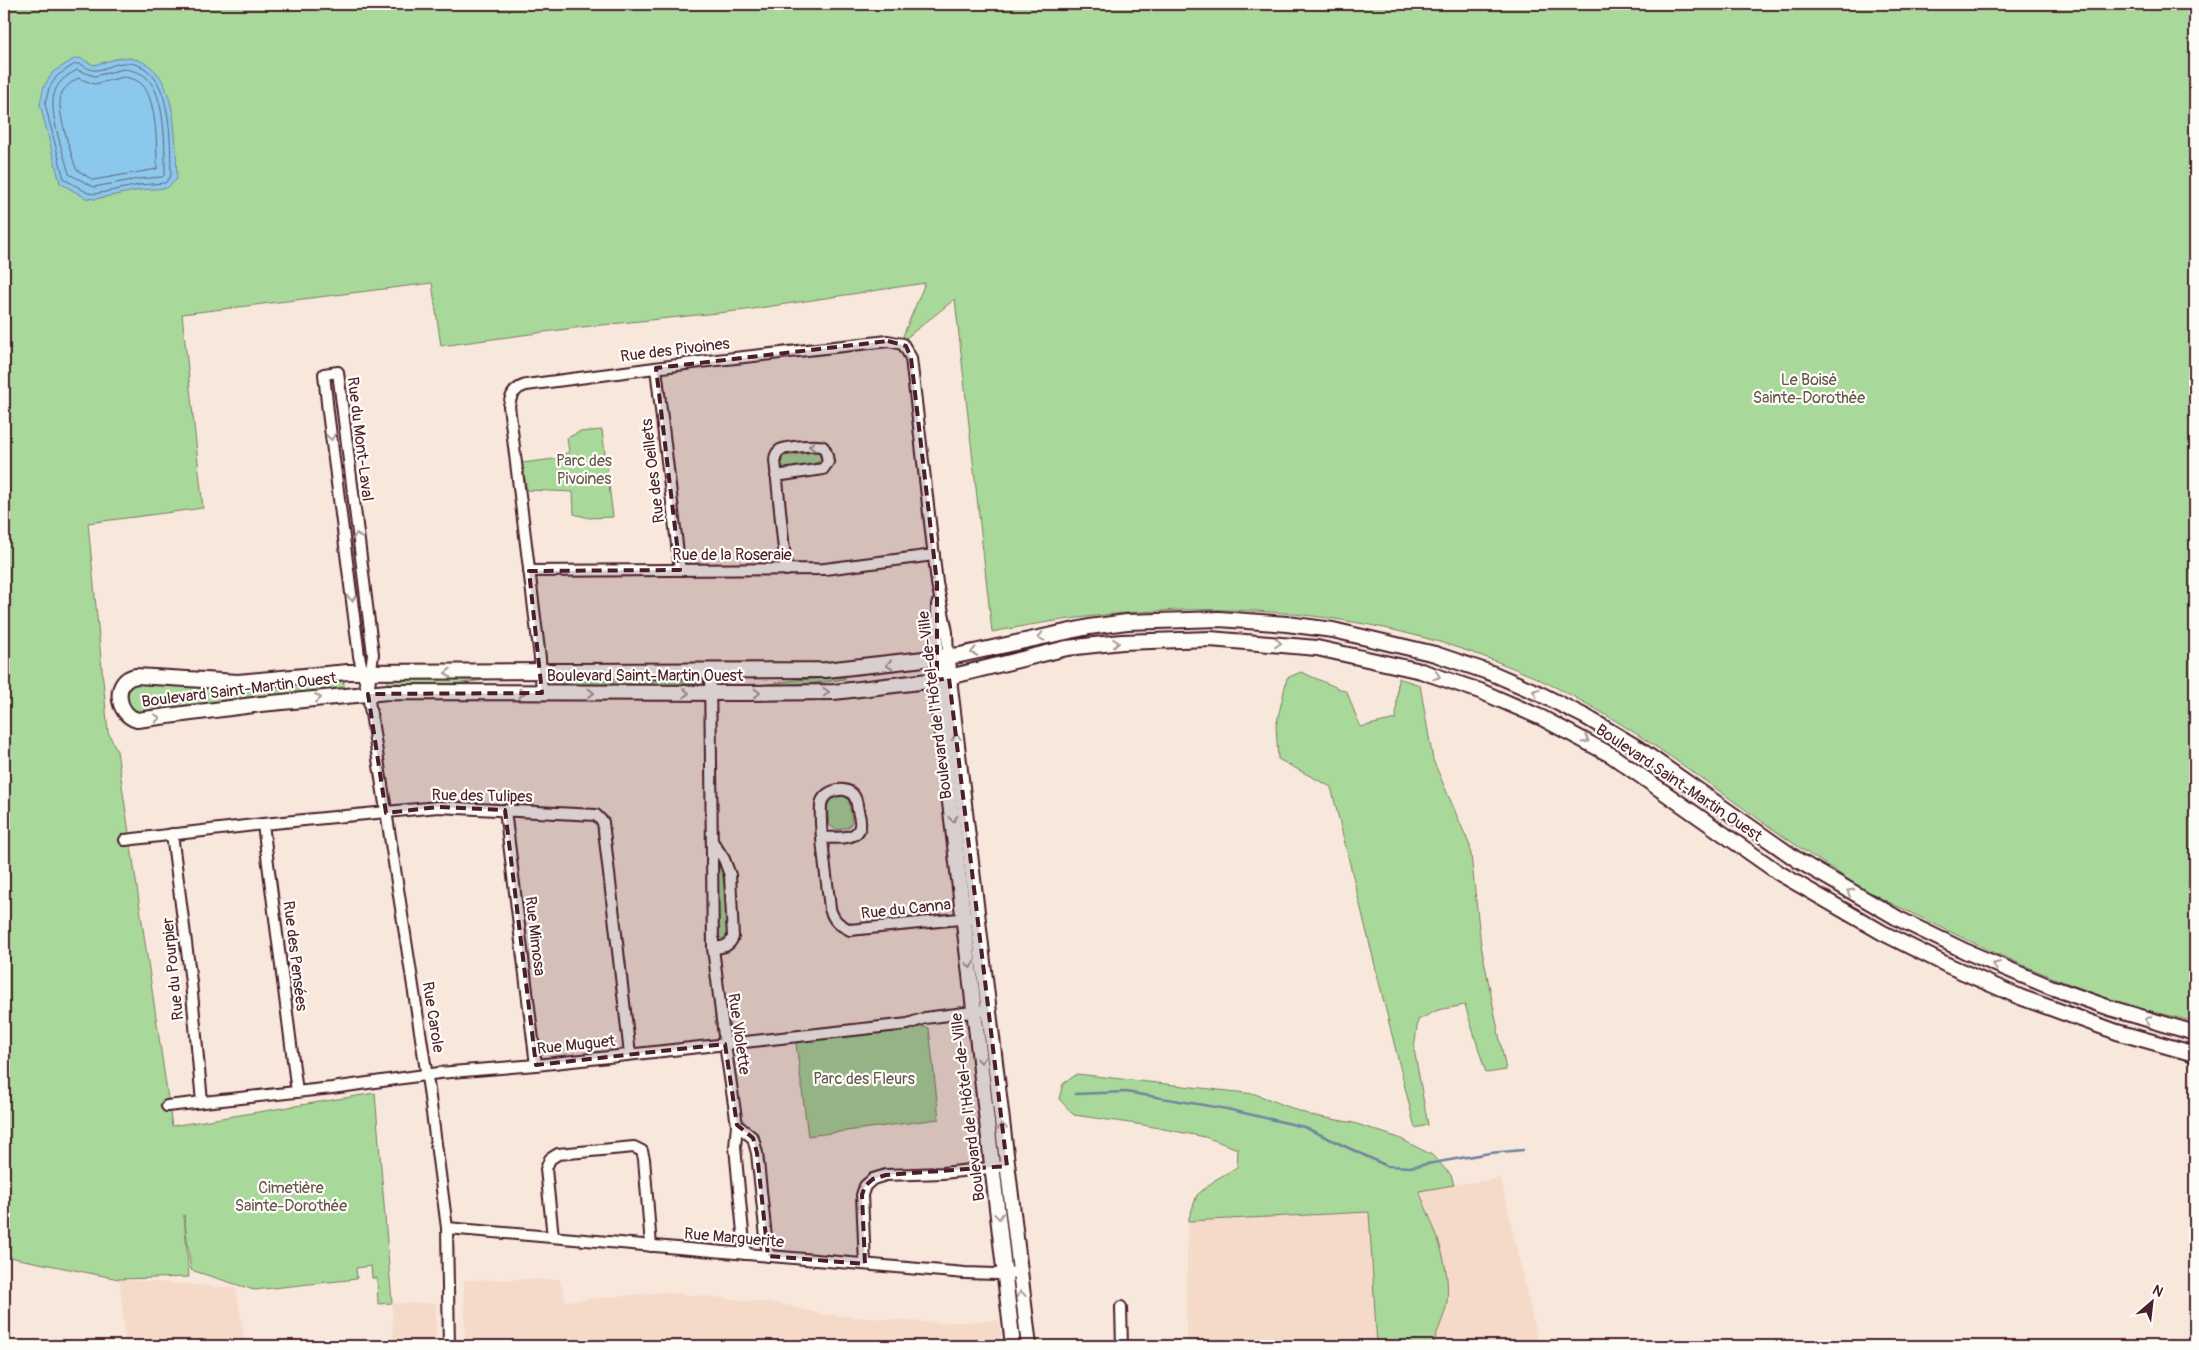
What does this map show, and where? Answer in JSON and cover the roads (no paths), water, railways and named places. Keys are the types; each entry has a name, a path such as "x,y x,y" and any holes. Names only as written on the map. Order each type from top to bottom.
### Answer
{"main road":[{"name":"Boulevard Saint-Martin Ouest","path":"2195,1033 2081,999 1954,946 1876,906 1806,865 1654,759 1597,723 1517,684 1435,654 1333,630 1287,624 1208,618 1158,620 1096,625 943,657 826,670 366,673 238,682 136,676 123,684 120,690 120,700 126,714 137,720 261,704 391,692 710,694 834,692 943,679 1084,645 1189,639 1233,640 1317,648 1421,671 1486,693 1545,719 1580,737 1656,785 1779,872 1842,911 1924,954 2056,1011 2133,1037 2195,1054"},
{"name":"Boulevard de l'Hôtel-de-Ville","path":"943,657 943,679 1012,1273 1013,1346"},
{"name":"Boulevard de l'Hôtel-de-Ville","path":"1012,1273 1028,1346"}],"street":[{"name":"Rue des Pivoines","path":"542,693 541,671 509,406 513,393 519,387 526,385 888,341 903,344 911,358 937,583"},
{"name":"Rue des Oeillets","path":"656,368 680,570"},
{"name":"Rue du Mont-Laval","path":"338,372 372,654 366,673 359,656 324,374 338,372"},
{"path":"776,476 823,470 828,462 826,450 822,446 815,445 782,449 775,456 776,476 786,570"},
{"name":"Rue de la Roseraie","path":"529,571 786,570 872,565 934,555"},
{"name":"Boulevard de l'Hôtel-de-Ville","path":"937,583 943,657"},
{"name":"Rue Violette","path":"710,672 713,948 724,1044 737,1125 735,1147 745,1254"},
{"name":"Rue Carole","path":"366,673 427,1075 447,1228 449,1346"},
{"name":"Rue du Canna","path":"823,838 853,836 858,832 860,826 857,803 853,794 846,790 830,792 824,796 821,803 823,838 830,909 834,920 839,925 850,930 971,918"},
{"name":"Rue des Tulipes","path":"125,840 263,824 386,814 438,807 596,816 603,822 630,1054"},
{"name":"Rue Mimosa","path":"505,810 536,1065"},
{"name":"Rue des Pensées","path":"263,824 297,1092"},
{"name":"Rue du Pourpier","path":"172,834 191,982 202,1102"},
{"path":"712,841 724,859 730,875 733,937 727,946 713,948"},
{"name":"Rue Muguet","path":"167,1106 427,1075 536,1065 908,1024 925,1018 982,1011"},
{"path":"737,1125 753,1138 757,1153 768,1256"},
{"path":"553,1237 546,1170 550,1159 558,1154 634,1147 642,1151 644,1159 651,1246"},
{"path":"865,1264 862,1195 864,1186 873,1179 886,1175 942,1173 1000,1167"},
{"name":"Rue Marguerite","path":"447,1228 975,1274 1012,1273"},
{"path":"1121,1307 1122,1346"}],"water":[{"path":"80,58 94,65 124,58 142,62 156,72 165,86 171,104 176,144 177,179 167,188 140,190 95,199 86,198 60,183 40,104 44,86 53,72 74,59"}],"waterway":[{"path":"1075,1094 1126,1092 1227,1109 1304,1127 1387,1166 1410,1167 1490,1153 1523,1150"}],"park label":[{"name":"Le Boisé Sainte-Dorothée","path":"1809,389"},
{"name":"Parc des Pivoines","path":"584,470"},
{"name":"Parc des Fleurs","path":"864,1079"},
{"name":"Cimetière Sainte-Dorothée","path":"291,1197"}]}
